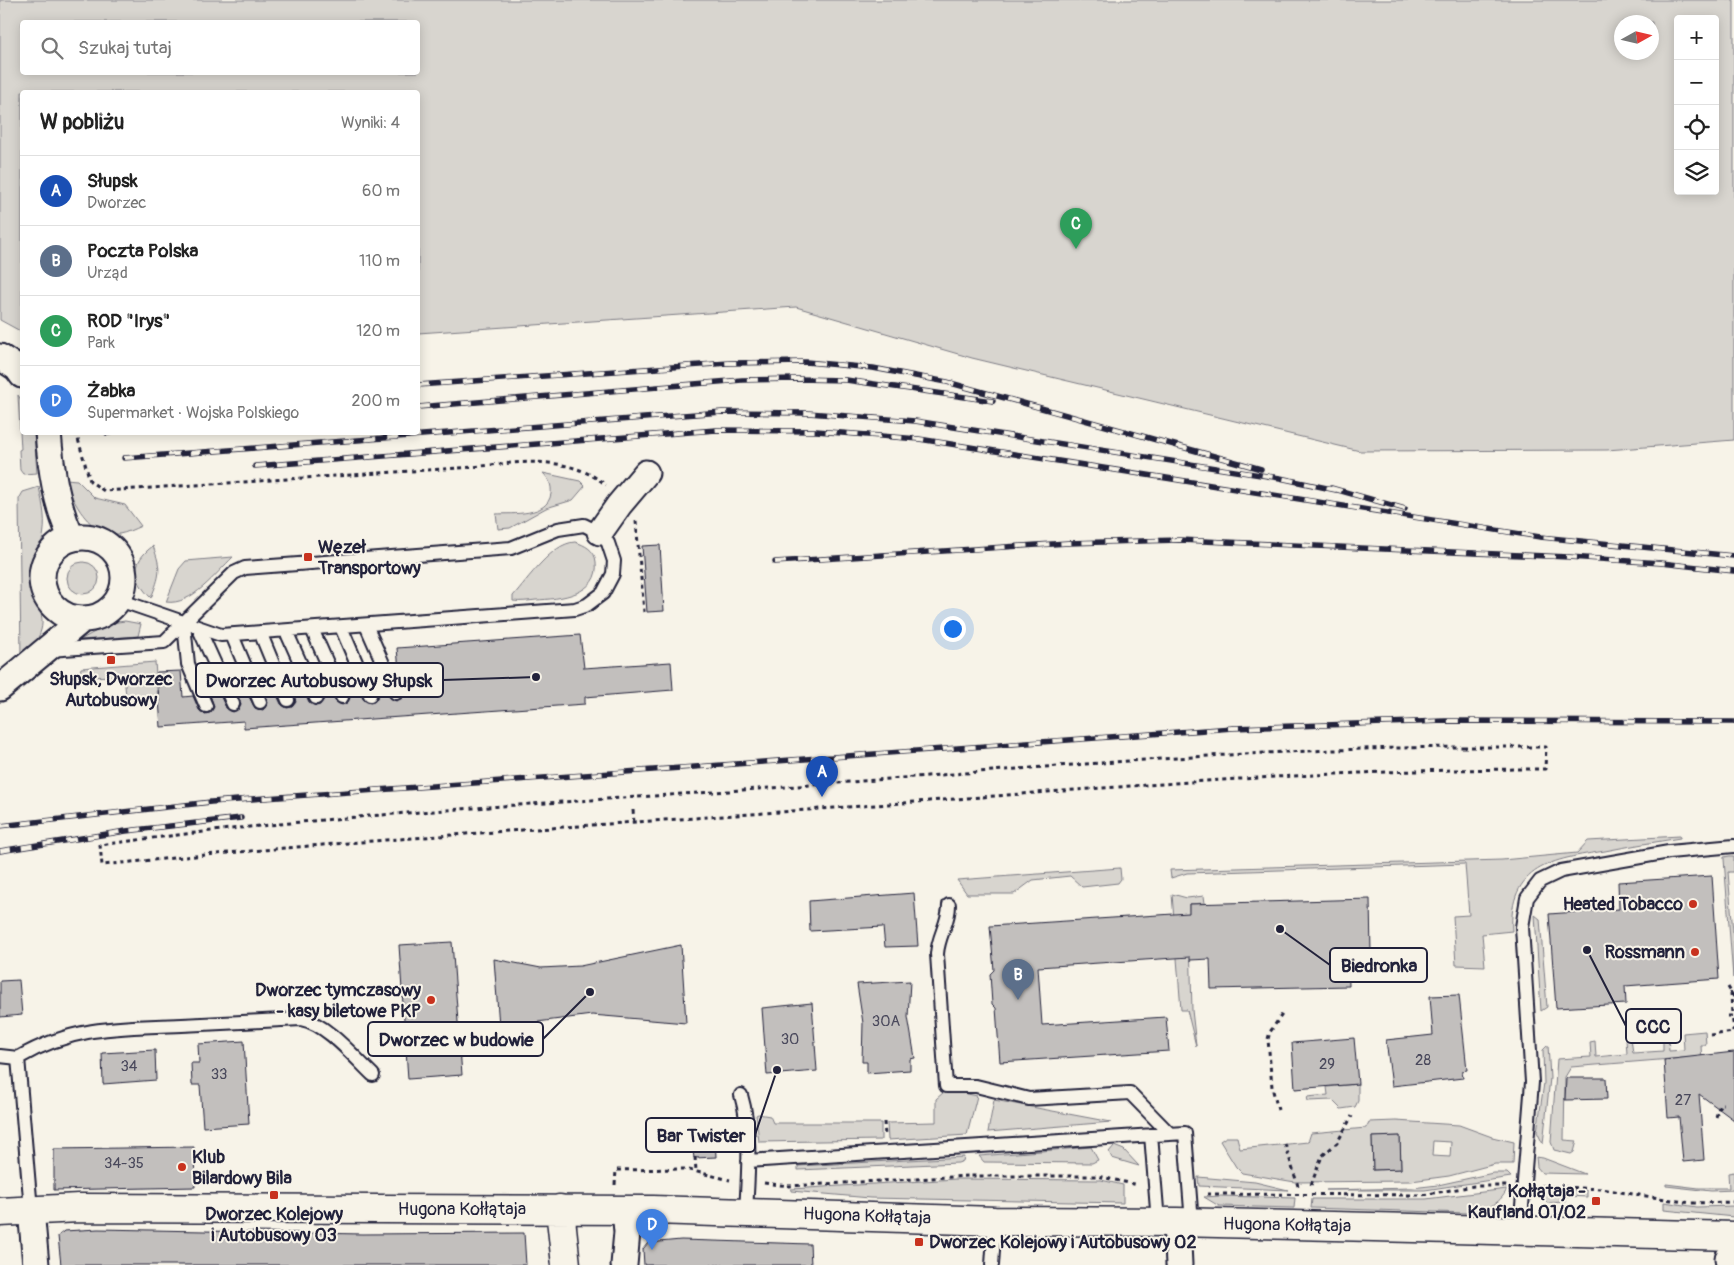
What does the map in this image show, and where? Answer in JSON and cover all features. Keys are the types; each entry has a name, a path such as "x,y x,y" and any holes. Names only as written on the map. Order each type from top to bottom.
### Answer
{"street":[{"path":"0,357 17,368 20,372"},
{"path":"48,435 52,475 57,499 71,537"},
{"path":"600,532 619,505 646,473"},
{"path":"0,688 83,619 104,614 119,600 123,592 124,577 116,552 106,542 94,537 71,537 63,541 50,553 44,569 43,583 52,606 63,614 83,619"},
{"name":"Hugona Kołłątaja","path":"0,1212 79,1208 560,1209 746,1212 995,1221 1175,1222 1520,1231 1730,1253"},
{"path":"560,1209 566,1265"},
{"path":"31,1210 36,1265"},
{"path":"624,1265 627,1232 625,1210"},
{"path":"1175,1222 1179,1265"}],"lane":[{"path":"46,650 164,642 184,624 200,605 234,573 245,568 511,548 572,525 584,525 600,532 611,551 613,574 603,593 587,605 575,609 232,635 221,635 198,629 184,624 119,600"},
{"path":"184,624 188,664 206,706"},
{"path":"366,624 396,693"},
{"path":"341,626 370,695"},
{"path":"198,629 233,704"},
{"path":"312,629 342,697"},
{"path":"286,631 316,698"},
{"path":"260,632 288,700"},
{"path":"232,635 260,702"},
{"path":"1520,1231 1532,1082 1522,936 1523,909 1526,898 1540,881 1561,871 1669,852 1734,846"},
{"path":"949,906 948,921 938,942 937,954 946,1086 976,1086 1029,1099 1130,1093 1170,1134"},
{"path":"0,1056 18,1058 66,1036 90,1030 301,1019 321,1027 373,1074"},
{"path":"18,1058 31,1210"},
{"path":"742,1095 745,1107 748,1161 746,1212"},
{"path":"748,1161 1185,1133 1175,1222"},
{"path":"1151,1135 1175,1222"},
{"path":"992,1265 995,1221"}],"path":[{"path":"77,435 90,481 104,491 473,467 529,460 588,472 613,492"},
{"path":"636,518 644,612"},
{"path":"1546,747 1545,769 1301,775 634,822 271,849 102,865 100,845 335,819 1181,758 1361,748 1546,747"},
{"path":"633,810 634,822"},
{"path":"1728,987 1734,997"},
{"path":"1710,1035 1733,1032 1734,1029 1730,1016 1731,992"},
{"path":"1278,1110 1272,1087 1268,1039 1270,1032 1283,1013"},
{"path":"1716,1117 1720,1104 1723,1104"},
{"path":"1311,1186 1322,1156 1337,1143 1352,1116"},
{"path":"1285,1144 1298,1186"},
{"path":"695,1158 696,1171"},
{"path":"615,1175 617,1169 676,1168 735,1181"},
{"path":"758,1183 804,1186 968,1176 1088,1176 1143,1186"},
{"path":"1203,1194 1422,1195 1474,1186 1506,1186"},
{"path":"1537,1186 1601,1190 1696,1203 1734,1202"}],"shaded area":[{"path":"0,0 1734,0 1734,440 1607,450 1360,451 972,358 796,307 420,333 420,90 20,90 20,331 0,320"},
{"path":"18,395 20,398 20,431"},
{"path":"20,435 34,435 37,473 23,474 20,470 19,450 21,449"},
{"path":"543,473 580,481 585,486 573,500 546,508 510,528 498,529 496,514 536,510 543,507 548,501 551,488"},
{"path":"66,479 77,480 95,498 125,505 141,526 119,534 100,530 91,524 78,507 72,497"},
{"path":"39,487 44,527 41,546 32,571 31,582 42,617 42,623 38,638 21,658 19,499 23,492"},
{"path":"575,542 589,549 594,554 596,573 592,582 576,593 566,596 513,601 513,596 549,555 566,544"},
{"path":"153,546 159,572 151,598 140,584 137,571 141,558"},
{"path":"233,557 194,594 176,602 166,602 179,569 186,561"},
{"path":"83,562 95,566 99,578 95,590 83,594 71,590 67,578 71,566"},
{"path":"125,621 141,624 138,636 80,640 111,623"},
{"path":"155,662 158,701 126,696 124,676 79,677 81,668"},
{"path":"1680,836 1680,838 1568,858 1538,870 1526,879 1518,892 1513,909 1512,931 1482,934 1485,966 1456,965 1453,916 1469,915 1465,864 1187,873 1171,878 1170,870 1502,860 1577,853 1588,841"},
{"path":"1734,856 1734,872 1728,872 1734,944 1733,978 1724,859 1724,857"},
{"path":"1120,868 1121,879 1118,883 1082,887 1070,876 1033,880 1014,894 967,894 957,880"},
{"path":"1172,894 1187,898 1204,896 1205,903 1189,904 1192,1010 1196,1046 1187,1010 1181,1010"},
{"path":"1535,915 1540,919 1547,1007 1541,1011"},
{"path":"1705,1031 1706,1045 1701,1045 1703,1085 1696,1057 1571,1067 1565,1077 1564,1140 1577,1141 1574,1152 1571,1154 1554,1150 1551,1142 1557,1059 1591,1057 1590,1042 1595,1041 1596,1057 1627,1054 1626,1039 1631,1039 1633,1053 1663,1051 1663,1036 1668,1036 1669,1051 1684,1050 1683,1033"},
{"path":"1548,1045 1550,1078 1543,1144 1537,1132 1544,1083 1543,1050"},
{"path":"1358,1084 1358,1101 1355,1107 1341,1109 1332,1100 1308,1101 1307,1097 1328,1095 1327,1087"},
{"path":"953,1091 977,1096 967,1135 888,1140 887,1123 936,1122 936,1099 944,1092"},
{"path":"994,1100 1111,1122 988,1132"},
{"path":"756,1115 770,1116 773,1123 881,1123 881,1140 759,1142"},
{"path":"1396,1121 1459,1125 1492,1137 1514,1142 1513,1164 1495,1164 1449,1176 1411,1181 1295,1182 1242,1173 1236,1167 1220,1141 1226,1137 1237,1137 1240,1149 1308,1142 1311,1133 1366,1128 1369,1122","holes":["1400,1136 1401,1169 1373,1170 1372,1137","1433,1141 1451,1142 1450,1157 1432,1156"]},
{"path":"1114,1146 1124,1150 1139,1166 1112,1158 1109,1152"},
{"path":"1091,1147 1098,1160 1092,1163 984,1162 979,1156"},
{"path":"964,1157 963,1161 958,1163 798,1170 798,1166"},
{"path":"1536,1157 1585,1174 1542,1173 1537,1167"},
{"path":"1734,1172 1734,1190 1711,1191 1666,1186 1666,1184 1699,1188 1729,1188 1728,1173"},
{"path":"1493,1173 1507,1173 1511,1177 1425,1190 1326,1190 1412,1188 1438,1185"},
{"path":"1198,1177 1255,1182 1288,1190 1199,1186"},
{"path":"956,1179 1101,1180 1123,1185 1123,1203 870,1198 791,1191 791,1189"},
{"path":"1507,1189 1496,1203 1468,1213 1311,1208 1312,1199 1426,1199"},
{"path":"1539,1191 1587,1191 1587,1197 1565,1196 1565,1202 1547,1203"},
{"path":"1204,1197 1295,1198 1294,1208 1219,1206"},
{"path":"1664,1202 1697,1207 1734,1206 1734,1217 1664,1210"}],"building":[{"path":"660,545 664,611 647,612 642,546"},
{"path":"580,635 584,668 671,662 673,690 585,697 585,704 244,728 244,721 161,727 157,672 181,671 183,697 193,696 199,710 205,714 210,713 214,707 210,695 220,695 226,708 233,712 239,709 241,705 237,693 247,693 255,708 263,710 268,703 264,691 275,691 281,704 287,708 292,707 296,702 292,690 303,689 309,702 316,706 320,705 324,699 320,688 329,687 335,701 342,705 348,702 350,698 346,686 357,685 363,699 370,703 374,702 378,696 374,684 383,684 389,697 396,701 402,698 404,693 400,682 397,648"},
{"path":"1712,876 1719,979 1625,986 1626,1004 1556,1008 1549,914 1619,909 1618,882"},
{"path":"914,893 918,946 885,947 883,927 810,931 809,901"},
{"path":"1370,899 1371,955 1348,955 1349,986 1211,989 1210,959 1190,960 1190,957 1038,967 1042,1025 1166,1017 1169,1051 1000,1062 996,1008 992,1004 990,974 994,970 990,926 1189,913 1189,904"},
{"path":"452,942 462,1075 408,1079 399,945"},
{"path":"681,945 686,1023 592,1015 537,1022 500,1039 494,959 541,968 580,966"},
{"path":"19,980 22,1015 0,1017 0,981"},
{"path":"910,981 908,1017 915,1058 910,1059 910,1070 867,1073 867,1062 862,1062 863,1023 857,984"},
{"path":"1459,995 1467,1070 1462,1071 1463,1078 1392,1086 1386,1040 1433,1035 1430,996"},
{"path":"812,1003 817,1071 767,1075 762,1008"},
{"path":"1354,1038 1358,1084 1295,1089 1292,1043"},
{"path":"244,1041 249,1124 203,1127 200,1085 192,1085 191,1063 199,1063 198,1044"},
{"path":"155,1050 156,1080 103,1084 102,1053"},
{"path":"1734,1052 1734,1120 1699,1094 1704,1160 1683,1162 1679,1117 1668,1118 1664,1060"},
{"path":"1566,1078 1606,1078 1607,1099 1565,1100"},
{"path":"714,1120 716,1157 694,1158 689,1122"},
{"path":"1400,1136 1401,1169 1373,1170 1372,1137"},
{"path":"194,1147 195,1187 54,1190 54,1149"},
{"path":"98,1229 362,1234 524,1233 526,1265 61,1265 58,1236 64,1231"},
{"path":"681,1240 810,1244 811,1265 644,1265 643,1249 648,1243"}],"railway":[{"path":"420,385 729,363 806,362 873,368 947,382 1261,469"},
{"path":"420,407 742,380 797,379 846,380 993,401"},
{"path":"124,458 722,412 808,413 915,421 1280,478 1336,490"},
{"path":"255,466 716,430 816,431 919,439 1540,537 1734,556"},
{"path":"1331,488 1405,509"},
{"path":"775,562 1068,543 1179,540 1569,557 1661,563 1734,571"},
{"path":"0,826 211,802 1233,728 1445,721 1734,722"},
{"path":"0,851 126,831 241,818"}],"place":[{"name":"ROD \"Irys\"","path":"1076,249"},
{"name":"Węzeł Transportowy","path":"308,557"},
{"name":"Słupsk, Dworzec Autobusowy","path":"111,660"},
{"name":"Dworzec Autobusowy Słupsk","path":"536,677"},
{"name":"Słupsk","path":"822,797"},
{"name":"Heated Tobacco","path":"1693,904"},
{"name":"Biedronka","path":"1280,929"},
{"name":"CCC","path":"1587,950"},
{"name":"Rossmann","path":"1695,952"},
{"name":"Dworzec w budowie","path":"590,992"},
{"name":"Dworzec tymczasowy - kasy biletowe PKP","path":"431,1000"},
{"name":"Poczta Polska","path":"1018,1000"},
{"name":"Bar Twister","path":"777,1070"},
{"name":"Klub Bilardowy Bila","path":"182,1167"},
{"name":"Dworzec Kolejowy i Autobusowy 03","path":"274,1195"},
{"name":"Kołłątaja - Kaufland 01/02","path":"1596,1201"},
{"name":"Dworzec Kolejowy i Autobusowy 02","path":"919,1242"},
{"name":"Żabka","path":"652,1250"}]}
